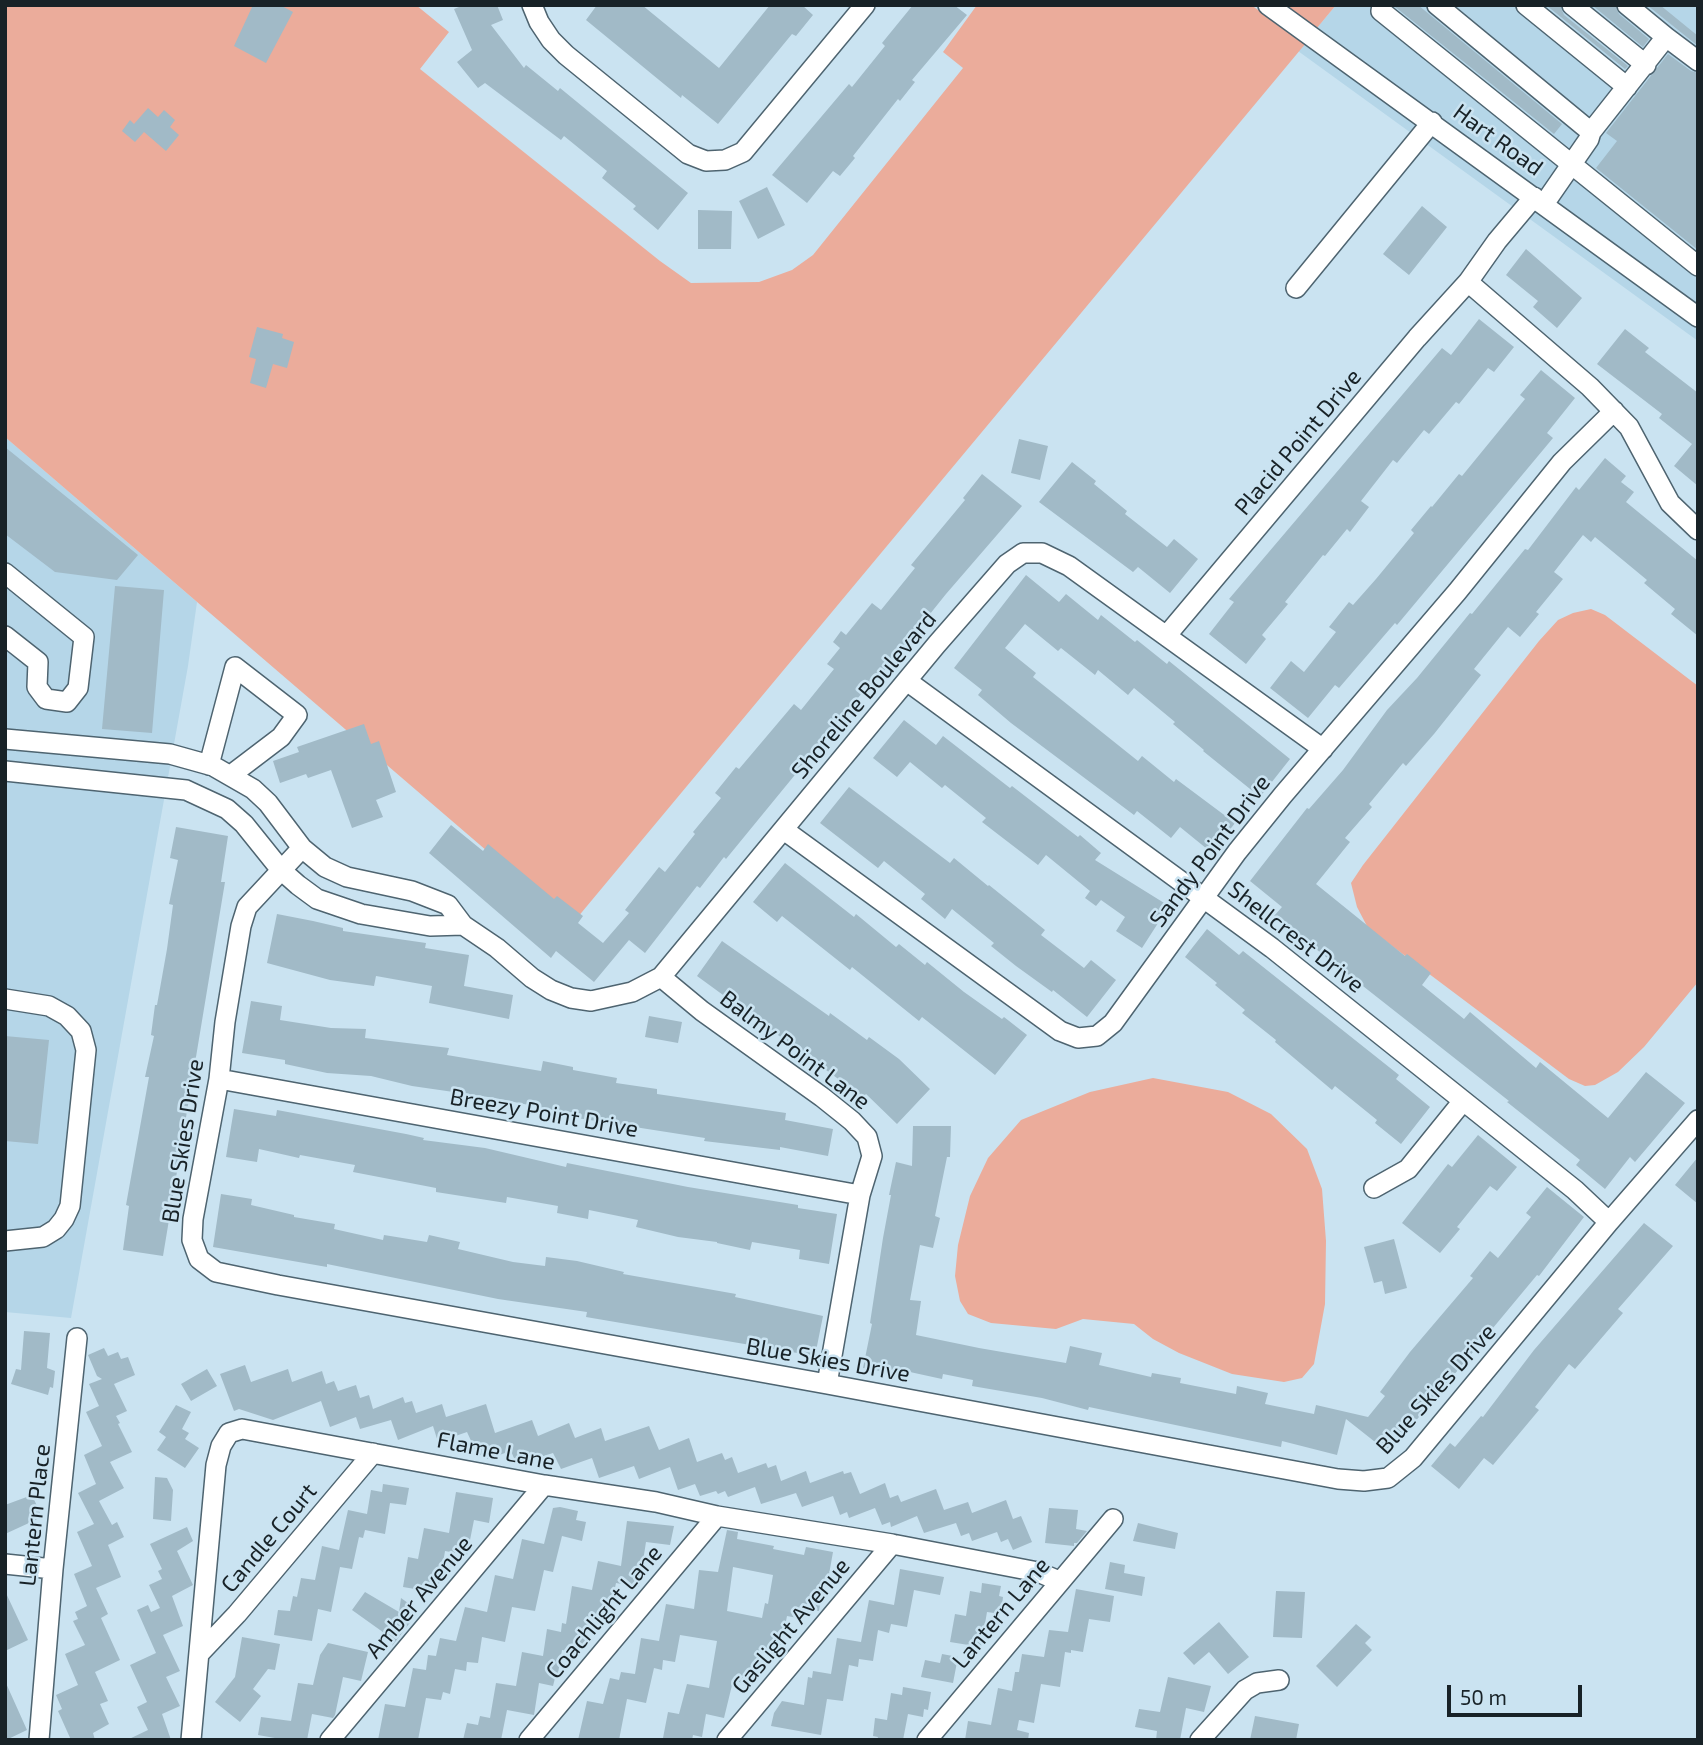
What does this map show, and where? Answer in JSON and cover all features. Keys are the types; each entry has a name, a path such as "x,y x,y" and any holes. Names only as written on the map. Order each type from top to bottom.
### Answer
{"street":[{"path":"532,5 551,40 566,55 688,154 706,161 725,160 743,152 865,5"},
{"name":"Hart Road","path":"1268,5 1698,317"},
{"path":"1382,5 1381,11 1698,267"},
{"path":"1437,5 1591,132"},
{"path":"1525,5 1627,87"},
{"path":"1572,5 1646,65"},
{"path":"1627,5 1698,61"},
{"name":"Placid Point Drive","path":"1167,635 1417,338 1468,282 1497,242 1572,163 1591,132 1667,37"},
{"path":"1296,288 1432,122"},
{"path":"1468,282 1590,387 1629,427 1670,503 1698,530"},
{"name":"Sandy Point Drive","path":"784,830 1060,1031 1078,1038 1097,1036 1113,1023 1237,852 1323,748 1457,592 1562,463 1614,411"},
{"name":"Shoreline Boulevard","path":"5,739 170,754 220,769 253,789 268,803 302,848 325,867 347,877 412,891 448,905 463,925 497,948 533,978 571,999 591,1001 632,992 661,976 1007,564 1023,553 1042,552 1069,566 1323,748"},
{"path":"5,573 84,637 78,688 67,702 46,699 37,687 38,663 5,636"},
{"path":"204,799 220,769 236,667 297,715 281,737 220,769"},
{"name":"Shellcrest Drive","path":"907,681 1205,897 1575,1190 1609,1222"},
{"path":"5,771 186,790 227,809 244,824 281,870 317,899 361,914 430,926 463,925"},
{"name":"Blue Skies Drive","path":"302,848 247,907 241,926 225,1022 219,1079 198,1187 192,1240 200,1259 216,1272 278,1285 1338,1479 1364,1481 1388,1478 1413,1458 1609,1222 1698,1120"},
{"name":"Balmy Point Lane","path":"661,976 702,1011 822,1097 867,1137 872,1156 860,1195 827,1384"},
{"path":"5,999 48,1006 67,1016 81,1031 86,1050 70,1206 56,1229 43,1237 5,1241"},
{"name":"Breezy Point Drive","path":"219,1079 860,1195"},
{"path":"1374,1188 1408,1169 1463,1101"},
{"name":"Lantern Place","path":"39,1740 52,1569 77,1338"},
{"name":"Flame Lane","path":"191,1740 216,1465 220,1446 229,1433 242,1429 544,1485 656,1502 717,1516 892,1544 1038,1572 1059,1581"},
{"name":"Candle Court","path":"199,1654 237,1614 373,1453"},
{"name":"Amber Avenue","path":"330,1740 544,1485"},
{"name":"Coachlight Lane","path":"529,1740 717,1516"},
{"name":"Lantern Lane","path":"927,1740 1113,1519"},
{"name":"Gaslight Avenue","path":"727,1740 892,1544"},
{"path":"5,1564 52,1569"},
{"path":"1200,1740 1245,1690 1257,1683 1279,1680"}],"shaded area":[{"path":"5,5 416,5 449,32 420,69 691,283 759,282 792,270 813,255 963,68 943,52 977,5 1251,5 1306,43 572,924 5,437"},
{"path":"1285,5 1336,5 1317,28"},
{"path":"1336,5 1698,5 1698,306 1317,28"},
{"path":"1306,43 1698,329 1698,341 1298,51"},
{"path":"5,437 197,602 188,666 71,1318 5,1312"},
{"path":"1591,609 1605,615 1698,686 1698,982 1644,1047 1618,1072 1595,1085 1585,1086 1569,1079 1368,928 1357,907 1351,883 1539,641 1558,620"},
{"path":"1153,1078 1228,1092 1271,1114 1307,1149 1322,1189 1326,1241 1325,1304 1314,1364 1302,1378 1284,1382 1232,1374 1179,1353 1153,1339 1134,1324 1083,1319 1056,1329 991,1323 968,1314 960,1301 955,1276 958,1245 970,1196 988,1158 1021,1120 1090,1092"}],"building":[{"path":"253,5 280,5 293,12 266,63 234,46"},
{"path":"464,5 497,5 503,20 491,25 524,68 526,65 558,91 560,88 688,193 658,230 633,209 636,206 602,178 607,171 564,136 561,140 485,83 478,88 457,62 472,50 454,9"},
{"path":"597,5 642,5 719,68 770,5 802,5 813,15 796,36 792,34 718,124 682,95 681,98 586,20"},
{"path":"913,5 954,5 967,15 912,80 915,82 900,101 898,99 840,176 833,171 807,203 772,175 849,84 852,87 885,46 882,43"},
{"path":"1418,5 1562,124 1554,134 1394,6"},
{"path":"1546,5 1560,5 1564,15 1628,66 1625,69"},
{"path":"1592,5 1615,5 1619,14 1649,39 1643,47"},
{"path":"1647,5 1660,5 1698,36 1698,46"},
{"path":"1668,54 1698,73 1698,250 1596,168 1617,141 1606,133"},
{"path":"148,108 158,117 164,110 175,120 170,127 179,135 166,151 144,132 135,142 122,131 130,120 134,124"},
{"path":"767,187 785,225 758,239 739,201"},
{"path":"1422,206 1447,227 1409,275 1383,254"},
{"path":"698,210 732,211 731,249 698,249"},
{"path":"1526,249 1582,298 1557,328 1533,307 1538,301 1506,275"},
{"path":"1479,319 1514,347 1494,372 1488,368 1459,404 1456,402 1429,434 1424,430 1397,463 1393,460 1361,501 1369,507 1350,532 1347,529 1325,556 1323,555 1285,602 1288,604 1262,635 1266,639 1246,664 1209,634 1234,602 1229,599 1442,348 1451,355"},
{"path":"257,327 283,334 282,338 294,342 287,368 273,364 266,388 250,383 256,359 249,357"},
{"path":"1625,329 1649,348 1645,352 1698,393 1698,486 1674,466 1692,444 1659,418 1662,414 1597,364"},
{"path":"1541,370 1575,398 1547,433 1553,438 1397,625 1395,623 1339,688 1335,685 1308,718 1270,688 1291,661 1304,672 1336,632 1329,627 1349,602 1353,605 1376,579 1414,533 1411,530 1459,474 1462,476 1525,399 1520,395"},
{"path":"1019,439 1048,446 1040,480 1011,473"},
{"path":"5,447 138,555 117,580 55,572 5,534"},
{"path":"1605,458 1626,476 1621,482 1634,492 1626,502 1698,561 1698,636 1671,614 1675,609 1644,583 1647,580 1595,537 1591,542 1583,535 1554,572 1563,579 1536,612 1539,614 1520,637 1508,627 1474,669 1481,675 1434,734 1406,766 1403,763 1369,804 1372,807 1345,838 1350,842 1316,884 1405,956 1407,954 1431,973 1422,985 1464,1019 1470,1012 1536,1068 1540,1062 1608,1118 1646,1072 1685,1103 1635,1162 1630,1157 1605,1189 1576,1165 1580,1160 1507,1102 1509,1101 1274,916 1282,907 1250,881 1307,808 1309,809 1343,770 1387,710 1525,549 1528,550 1576,487 1579,490"},
{"path":"1072,462 1127,511 1125,514 1167,547 1174,539 1198,559 1170,593 1138,567 1133,572 1039,502"},
{"path":"982,474 1022,506 946,594 865,695 862,693 726,859 724,857 700,888 697,886 645,953 629,940 594,982 556,951 551,958 429,853 451,825 483,851 488,844 554,899 557,896 583,916 578,923 603,943 629,913 625,910 659,867 665,872 695,834 693,832 721,798 715,793 736,767 739,769 794,704 801,710 834,669 827,664 840,648 833,642 841,631 846,635 872,603 881,610 915,568 911,565 965,500 963,498"},
{"path":"1026,575 1059,602 1066,594 1098,620 1101,615 1167,664 1169,661 1290,759 1260,797 1203,751 1173,724 1175,722 1134,688 1128,695 1098,670 1095,675 1061,648 1058,651 1025,624 1005,648 1036,673 1033,677 1138,761 1142,756 1174,782 1176,779 1235,823 1212,853 1180,827 1171,838 1137,811 1134,815 1011,723 978,695 982,690 954,668"},
{"path":"115,586 164,590 152,733 102,729"},
{"path":"904,720 936,745 943,736 1010,788 1012,786 1078,837 1080,835 1101,853 1095,860 1169,906 1142,948 1116,931 1125,917 1101,900 1096,906 1085,898 1090,891 1046,855 1038,865 982,822 986,818 945,785 942,788 910,762 897,777 873,758"},
{"path":"364,724 371,744 379,741 396,792 376,800 383,817 352,828 331,770 308,778 306,774 280,783 273,761 299,752 297,747"},
{"path":"849,787 950,863 954,858 1045,930 1041,935 1084,968 1091,960 1116,980 1087,1017 991,946 994,943 952,909 945,919 921,899 925,894 884,861 878,868 820,823"},
{"path":"176,827 228,836 221,882 225,882 163,1256 123,1250 129,1206 126,1205 149,1077 145,1077 154,1036 151,1035 155,1005 173,905 169,904 178,860 170,858"},
{"path":"785,863 854,917 856,914 896,947 899,944 925,965 927,962 964,992 1027,1035 995,1075 922,1017 919,1021 852,967 850,970 782,916 777,922 753,902"},
{"path":"277,914 343,928 343,931 426,943 425,948 469,955 464,986 513,995 509,1019 429,1003 432,986 376,976 374,986 330,980 267,963"},
{"path":"1207,929 1239,955 1243,951 1399,1075 1396,1079 1430,1107 1401,1144 1375,1123 1377,1120 1335,1086 1332,1090 1275,1042 1276,1040 1242,1013 1245,1010 1215,985 1217,983 1185,957"},
{"path":"722,941 829,1016 830,1013 867,1040 869,1037 899,1059 930,1089 897,1124 866,1094 863,1097 697,976"},
{"path":"251,1001 282,1006 280,1020 331,1028 366,1029 365,1038 449,1048 447,1055 541,1071 543,1061 617,1078 616,1083 657,1089 657,1094 786,1113 785,1120 833,1129 828,1156 780,1147 780,1150 704,1141 705,1138 577,1118 577,1115 495,1098 412,1086 371,1076 327,1073 285,1064 285,1060 242,1053"},
{"path":"649,1016 682,1022 678,1043 645,1037"},
{"path":"5,1036 49,1040 38,1144 5,1141"},
{"path":"234,1109 276,1116 277,1110 406,1134 424,1138 423,1140 485,1148 566,1167 567,1163 837,1214 829,1264 799,1259 800,1250 752,1242 750,1250 678,1237 636,1227 638,1220 589,1210 588,1219 557,1213 558,1206 507,1197 506,1203 436,1192 436,1188 353,1172 355,1165 300,1155 299,1158 259,1149 257,1162 226,1157"},
{"path":"913,1126 951,1126 950,1157 947,1157 935,1216 940,1218 933,1248 920,1245 910,1300 921,1301 916,1335 1066,1363 1070,1346 1102,1353 1099,1365 1151,1377 1152,1373 1181,1378 1180,1383 1236,1394 1237,1386 1268,1393 1265,1404 1314,1414 1316,1405 1368,1417 1385,1396 1380,1392 1410,1352 1473,1278 1470,1276 1490,1251 1498,1258 1531,1217 1526,1213 1547,1187 1584,1217 1539,1276 1537,1275 1389,1453 1346,1419 1337,1455 1282,1441 1281,1447 1089,1407 1088,1410 1042,1398 972,1386 973,1380 943,1374 942,1379 910,1372 909,1376 863,1368 872,1324 870,1323 889,1195 896,1162 912,1166"},
{"path":"1478,1135 1517,1167 1497,1191 1490,1186 1440,1253 1402,1223 1448,1164 1452,1167"},
{"path":"1698,1157 1698,1204 1675,1185"},
{"path":"221,1194 252,1199 251,1205 294,1217 335,1224 334,1229 383,1240 384,1235 427,1242 429,1235 460,1242 458,1249 513,1262 545,1266 546,1257 577,1261 624,1272 623,1274 736,1294 735,1297 823,1316 815,1356 586,1317 587,1312 498,1299 327,1264 327,1267 213,1247"},
{"path":"1644,1223 1673,1246 1618,1309 1623,1313 1575,1369 1569,1364 1535,1407 1539,1410 1493,1465 1484,1458 1459,1489 1431,1466 1450,1443 1455,1447 1481,1416 1483,1417 1534,1350"},
{"path":"1394,1239 1407,1288 1385,1294 1382,1281 1374,1283 1364,1247"},
{"path":"24,1331 50,1333 47,1368 55,1371 53,1388 50,1387 48,1395 11,1384 16,1369 21,1370"},
{"path":"104,1348 108,1356 118,1352 121,1359 128,1357 135,1375 114,1384 127,1411 116,1416 120,1423 118,1424 132,1452 110,1462 124,1488 99,1501 112,1525 117,1522 124,1537 108,1545 121,1577 96,1588 108,1614 101,1618 120,1660 95,1672 108,1701 100,1704 109,1724 93,1733 95,1740 71,1740 58,1711 62,1709 56,1695 78,1685 65,1654 85,1645 73,1621 78,1619 75,1612 87,1606 74,1574 92,1566 77,1532 94,1524 78,1493 96,1484 84,1455 102,1446 86,1412 99,1406 89,1384 102,1379 97,1376 88,1355"},
{"path":"245,1365 251,1382 288,1369 292,1382 322,1371 326,1384 334,1381 338,1391 356,1385 360,1398 369,1395 373,1409 403,1397 405,1403 412,1401 416,1413 442,1404 446,1417 486,1404 495,1433 532,1420 538,1436 569,1423 575,1438 601,1428 605,1441 649,1426 659,1450 689,1438 697,1462 722,1453 725,1460 732,1457 738,1473 766,1463 768,1468 776,1465 781,1481 806,1471 810,1483 843,1471 844,1474 851,1472 860,1494 885,1483 890,1498 898,1495 901,1502 936,1489 944,1510 968,1502 972,1513 1006,1500 1013,1519 1021,1516 1032,1542 1013,1550 1008,1539 1001,1542 997,1532 972,1541 969,1533 961,1536 956,1523 924,1533 917,1516 891,1527 890,1522 882,1525 875,1508 849,1518 847,1512 840,1515 833,1496 802,1507 796,1493 761,1504 755,1487 728,1497 725,1491 700,1496 695,1484 678,1490 670,1467 639,1479 634,1466 599,1478 592,1458 561,1469 553,1453 516,1463 511,1451 487,1459 486,1453 478,1456 467,1432 438,1442 433,1426 398,1440 391,1420 360,1429 356,1417 330,1427 321,1401 273,1420 239,1409 234,1411 220,1374"},
{"path":"207,1369 217,1386 191,1401 181,1384"},
{"path":"176,1405 191,1412 182,1429 189,1433 185,1439 199,1448 185,1468 157,1450 166,1437 159,1432"},
{"path":"155,1477 167,1478 173,1490 171,1521 153,1519"},
{"path":"383,1484 409,1488 406,1505 390,1503 385,1534 365,1530 363,1538 359,1537 352,1569 340,1567 331,1612 318,1609 312,1641 274,1635 278,1610 290,1611 293,1596 297,1597 301,1578 315,1580 322,1546 339,1550 348,1510 367,1514 371,1490 382,1492"},
{"path":"456,1492 493,1498 489,1523 474,1520 467,1555 445,1551 440,1582 433,1592 403,1587 408,1557 418,1559 424,1528 449,1533"},
{"path":"32,1495 42,1517 5,1534 5,1505"},
{"path":"553,1508 578,1511 576,1520 586,1522 582,1541 562,1536 553,1572 544,1570 535,1611 512,1607 505,1642 482,1637 478,1663 467,1662 466,1671 455,1669 450,1694 443,1692 441,1700 426,1698 418,1740 378,1740 385,1704 405,1707 413,1668 426,1670 428,1655 436,1656 440,1638 456,1641 465,1607 487,1612 495,1575 513,1579 522,1539 544,1544"},
{"path":"1049,1508 1078,1510 1076,1529 1087,1531 1074,1546 1045,1543"},
{"path":"627,1521 674,1526 670,1545 646,1542 639,1587 616,1583 608,1621 589,1618 584,1646 576,1644 574,1652 562,1650 557,1679 555,1678 553,1686 539,1683 534,1715 507,1710 501,1740 463,1740 467,1723 478,1725 480,1716 490,1718 496,1683 516,1686 522,1652 543,1656 547,1629 561,1632 562,1623 566,1624 572,1586 592,1590 598,1561 621,1566"},
{"path":"1138,1523 1178,1533 1175,1549 1133,1541"},
{"path":"187,1527 193,1541 177,1551 193,1585 172,1596 183,1626 163,1635 180,1671 166,1677 180,1706 162,1714 171,1740 127,1740 148,1730 137,1707 147,1702 130,1665 156,1653 137,1610 148,1605 151,1612 160,1608 149,1585 162,1579 158,1571 162,1569 150,1544"},
{"path":"727,1530 738,1532 737,1539 774,1546 773,1549 804,1555 806,1547 833,1552 828,1580 824,1579 819,1611 804,1609 803,1619 787,1616 780,1651 762,1649 757,1677 747,1675 745,1683 733,1681 724,1718 706,1714 702,1737 693,1735 692,1740 663,1738 668,1712 679,1714 687,1684 709,1688 717,1641 680,1635 675,1662 663,1660 662,1670 654,1668 646,1703 627,1699 619,1740 578,1740 587,1701 603,1704 610,1678 619,1680 621,1672 635,1674 641,1638 659,1641 666,1604 694,1609 699,1570 718,1572","holes":["733,1567 773,1575 768,1604 765,1603 762,1618 727,1611"]},
{"path":"1110,1562 1125,1565 1124,1573 1145,1577 1142,1596 1105,1589"},
{"path":"900,1569 944,1577 940,1595 914,1590 907,1627 891,1624 889,1633 878,1630 873,1661 859,1659 858,1667 849,1665 843,1701 827,1699 821,1735 771,1726 774,1713 782,1701 804,1705 808,1677 812,1678 813,1671 831,1674 837,1638 861,1642 869,1600 894,1605"},
{"path":"982,1583 1001,1586 1001,1614 987,1612 981,1647 950,1642 955,1614 966,1616 970,1591 981,1593"},
{"path":"1076,1589 1114,1596 1110,1622 1089,1619 1083,1652 1065,1652 1060,1687 1041,1684 1034,1723 1019,1720 1017,1730 1029,1733 1028,1740 965,1740 968,1721 991,1725 998,1688 1012,1691 1022,1654 1044,1657 1049,1630 1068,1632"},
{"path":"5,1591 28,1640 5,1651"},
{"path":"1276,1591 1305,1592 1302,1638 1273,1637"},
{"path":"365,1592 399,1612 401,1598 419,1611 392,1646 394,1640 352,1610"},
{"path":"1219,1622 1249,1657 1228,1674 1209,1652 1194,1665 1183,1653"},
{"path":"1356,1624 1371,1637 1365,1643 1372,1650 1337,1687 1316,1666"},
{"path":"242,1637 280,1644 275,1670 268,1669 253,1689 261,1696 240,1722 215,1702 235,1677"},
{"path":"328,1643 368,1652 361,1681 343,1677 333,1718 312,1714 307,1740 286,1740 258,1735 261,1717 291,1721 298,1683 313,1685 320,1655"},
{"path":"942,1654 958,1657 953,1683 921,1677 925,1660 940,1663"},
{"path":"1168,1677 1211,1686 1204,1712 1186,1708 1180,1740 1156,1740 1157,1731 1135,1727 1139,1709 1160,1712"},
{"path":"5,1681 27,1730 6,1740 5,1740"},
{"path":"903,1687 931,1692 928,1710 924,1709 923,1717 908,1714 903,1740 877,1740 878,1737 873,1736 875,1718 887,1720 891,1693 902,1695"},
{"path":"1255,1716 1299,1724 1296,1740 1250,1740"}]}
